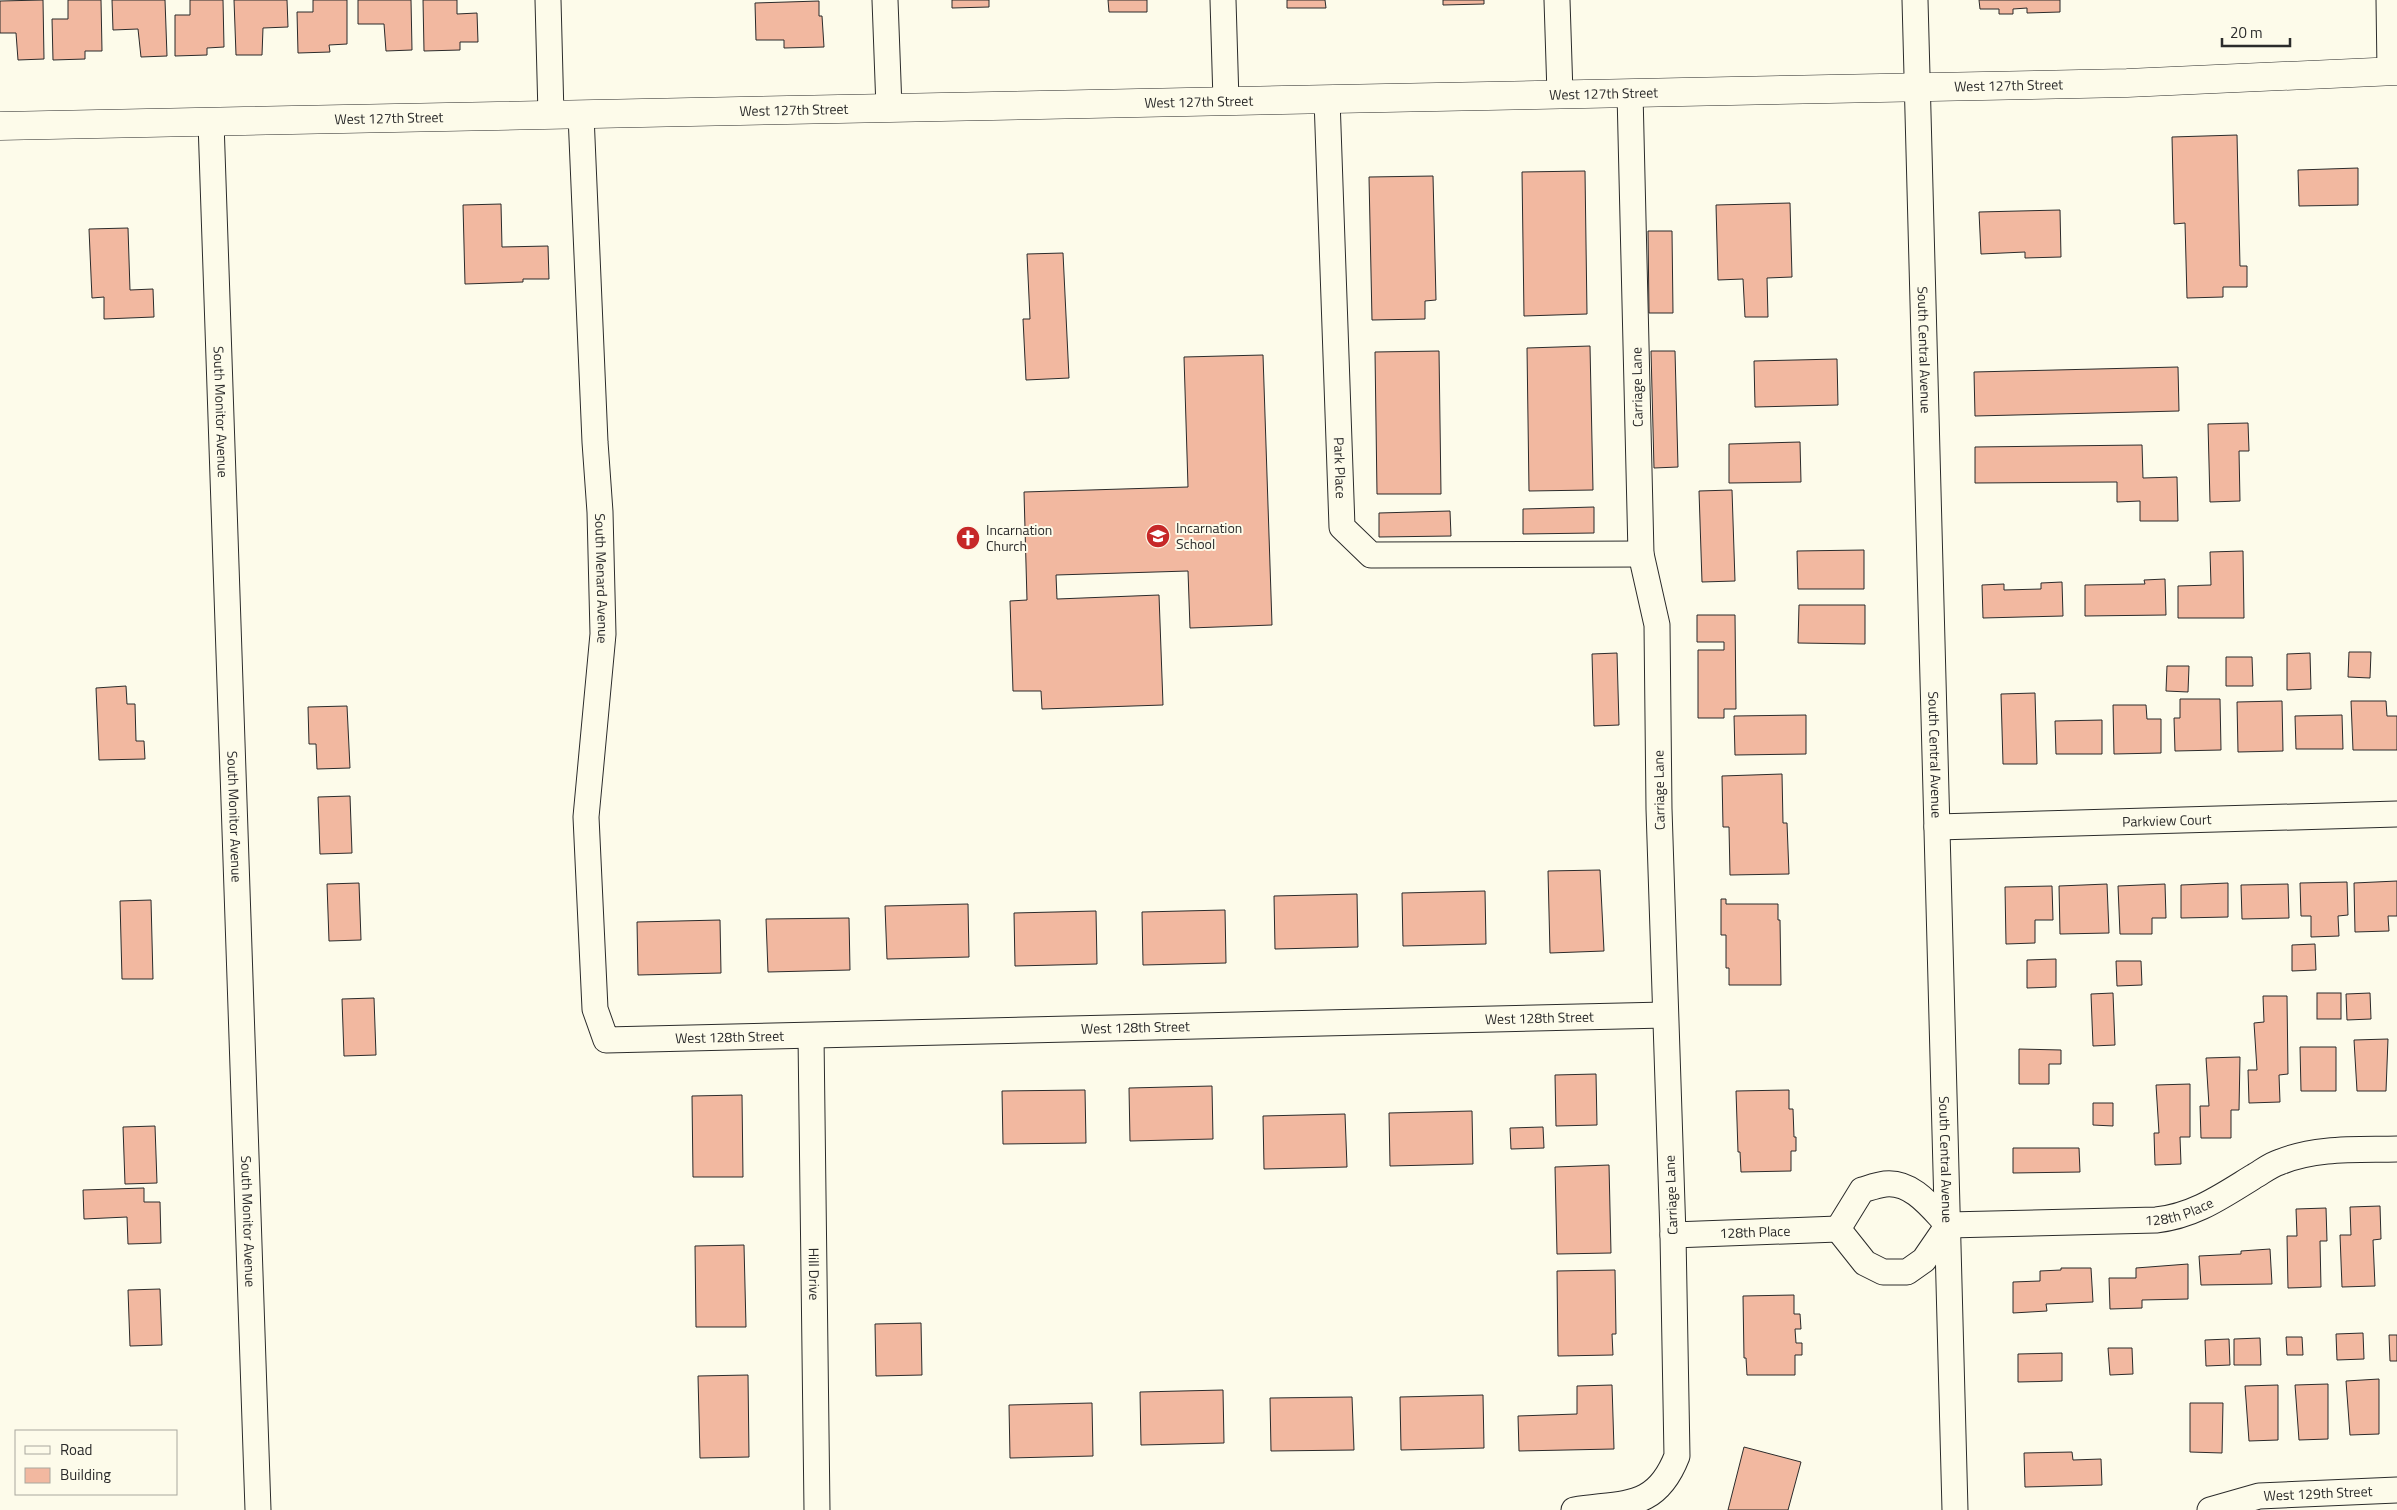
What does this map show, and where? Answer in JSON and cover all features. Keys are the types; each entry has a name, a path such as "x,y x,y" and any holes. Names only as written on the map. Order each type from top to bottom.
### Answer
{"main road":[{"name":"West 127th Street","path":"0,126 2159,82 2394,71"}],"street":[{"path":"548,0 551,115"},
{"path":"885,0 889,108"},
{"path":"1223,0 1226,101"},
{"path":"1557,0 1560,94"},
{"name":"South Central Avenue","path":"1915,0 1955,1510"},
{"path":"2388,0 2394,71"},
{"name":"Carriage Lane","path":"1574,1510 1623,1507 1639,1503 1653,1495 1663,1485 1672,1471 1677,1456 1673,1234 1664,1014 1657,625 1641,554 1630,93"},
{"name":"Park Place","path":"1327,99 1342,527 1371,555 1641,554"},
{"name":"South Menard Avenue","path":"581,115 595,442 600,512 603,634 586,816 595,1009 606,1040"},
{"name":"South Monitor Avenue","path":"211,122 258,1510"},
{"name":"Parkview Court","path":"1937,826 2397,814"},
{"name":"West 128th Street","path":"606,1040 1664,1014"},
{"name":"Hill Drive","path":"811,1036 817,1510"},
{"name":"128th Place","path":"1948,1225 2172,1218 2208,1205 2278,1162 2299,1155 2324,1151 2397,1149"},
{"path":"1886,1184 1902,1186 1921,1196 1948,1225 1924,1260 1907,1272 1883,1272 1865,1263 1838,1229 1862,1190 1886,1184"},
{"name":"128th Place","path":"1673,1234 1838,1229"},
{"name":"West 129th Street","path":"2210,1510 2259,1496 2397,1490"}],"building":[{"path":"43,0 44,59 18,60 16,33 0,33 0,1"},
{"path":"68,0 101,0 102,51 85,51 85,59 53,60 52,19 68,19"},
{"path":"112,0 165,0 167,56 141,57 138,29 113,30"},
{"path":"190,0 223,0 224,47 207,48 207,55 175,56 175,15 190,15"},
{"path":"234,0 287,0 288,27 263,28 262,55 236,55"},
{"path":"313,0 347,0 347,44 329,45 330,52 298,53 297,12 313,12"},
{"path":"358,0 411,0 412,50 386,51 384,24 358,24"},
{"path":"423,0 457,0 457,14 477,13 478,42 460,42 460,50 424,51"},
{"path":"952,0 989,0 989,7 952,8"},
{"path":"1108,0 1147,0 1147,12 1109,12"},
{"path":"1287,0 1325,0 1326,8 1287,8"},
{"path":"1443,0 1484,0 1484,4 1443,5"},
{"path":"1979,0 2060,0 2060,12 2027,13 2027,8 2013,9 2013,14 1999,14 1999,9 1980,9"},
{"path":"819,1 819,16 822,16 824,47 784,48 784,40 756,40 755,3"},
{"path":"2237,135 2240,266 2247,266 2247,287 2223,287 2223,297 2187,298 2185,223 2174,224 2172,137"},
{"path":"2358,168 2358,205 2299,206 2298,170"},
{"path":"1585,171 1587,314 1524,316 1522,172"},
{"path":"1433,176 1436,300 1425,301 1425,319 1372,320 1369,177"},
{"path":"1790,203 1792,277 1767,278 1768,317 1745,317 1743,279 1718,280 1716,205"},
{"path":"501,204 502,247 548,246 549,279 523,279 523,282 465,284 463,205"},
{"path":"2060,210 2061,257 2025,258 2025,252 1981,254 1979,212"},
{"path":"128,228 130,290 153,289 154,317 104,319 104,297 92,298 89,229"},
{"path":"1648,231 1672,231 1673,313 1649,313"},
{"path":"1063,253 1069,378 1026,380 1023,319 1030,319 1027,254"},
{"path":"1590,346 1593,490 1529,491 1527,348"},
{"path":"1439,351 1441,494 1377,494 1375,352"},
{"path":"1651,351 1675,351 1678,467 1654,468"},
{"path":"1263,355 1272,625 1190,628 1188,571 1056,575 1057,599 1159,595 1163,705 1042,709 1041,691 1013,691 1010,601 1027,600 1024,492 1188,487 1184,357"},
{"path":"1837,359 1838,405 1755,407 1754,361"},
{"path":"2178,367 2179,411 1975,416 1974,372"},
{"path":"2248,423 2249,451 2239,451 2240,501 2210,502 2208,424"},
{"path":"1800,442 1801,482 1729,483 1729,444"},
{"path":"2142,445 2143,478 2177,477 2178,521 2140,521 2140,501 2117,502 2117,482 1975,483 1975,447"},
{"path":"1732,490 1735,581 1702,582 1699,491"},
{"path":"1594,507 1594,533 1523,534 1523,509"},
{"path":"1450,511 1451,536 1379,537 1379,513"},
{"path":"1864,550 1864,589 1798,589 1797,551"},
{"path":"2243,551 2244,618 2178,618 2178,586 2211,585 2210,552"},
{"path":"2165,579 2166,615 2085,616 2085,585 2145,584 2144,580"},
{"path":"2062,582 2063,616 1983,618 1982,585 2004,584 2004,590 2041,589 2041,583"},
{"path":"1799,605 1865,605 1865,644 1798,643"},
{"path":"1697,615 1735,615 1736,709 1724,709 1724,718 1698,718 1698,650 1724,650 1724,642 1697,642"},
{"path":"2349,652 2371,652 2370,678 2348,677"},
{"path":"1617,653 1619,725 1594,726 1592,654"},
{"path":"2310,653 2311,689 2287,690 2287,654"},
{"path":"2226,657 2252,657 2253,686 2226,686"},
{"path":"2167,666 2189,666 2188,692 2166,691"},
{"path":"126,686 127,704 135,704 136,741 144,741 145,759 99,760 96,688"},
{"path":"2035,693 2037,764 2003,764 2001,694"},
{"path":"2180,699 2220,699 2221,750 2175,751 2174,718 2180,718"},
{"path":"2282,701 2283,751 2238,752 2237,702"},
{"path":"2351,701 2386,701 2387,716 2397,716 2397,750 2353,750"},
{"path":"2113,705 2146,705 2147,719 2161,719 2161,753 2114,754"},
{"path":"347,706 350,768 317,769 316,744 309,744 308,707"},
{"path":"1806,715 1806,754 1735,755 1734,716"},
{"path":"2342,715 2343,749 2296,749 2295,716"},
{"path":"2102,720 2102,754 2056,754 2055,721"},
{"path":"1782,774 1783,823 1787,823 1789,874 1730,875 1729,827 1723,827 1722,776"},
{"path":"350,796 352,853 320,854 318,797"},
{"path":"1600,870 1604,951 1550,953 1548,871"},
{"path":"2397,881 2397,916 2388,916 2389,931 2355,932 2354,883"},
{"path":"2347,882 2348,915 2338,916 2339,936 2311,937 2311,916 2301,916 2300,883"},
{"path":"359,883 361,940 329,941 327,884"},
{"path":"2228,883 2228,917 2181,918 2181,885"},
{"path":"2107,884 2109,933 2060,934 2059,886"},
{"path":"2165,884 2166,918 2152,918 2152,934 2120,934 2118,886"},
{"path":"2288,884 2289,918 2242,919 2241,885"},
{"path":"2052,886 2053,920 2035,920 2035,943 2006,944 2005,887"},
{"path":"1485,891 1486,944 1403,946 1402,893"},
{"path":"1357,894 1358,947 1275,949 1274,896"},
{"path":"1721,899 1726,899 1726,904 1778,904 1781,985 1729,985 1729,968 1726,968 1726,935 1721,935"},
{"path":"151,900 153,979 122,979 120,901"},
{"path":"968,904 969,957 887,959 885,906"},
{"path":"1225,910 1226,963 1143,965 1142,912"},
{"path":"1096,911 1097,964 1015,966 1014,913"},
{"path":"849,918 850,970 768,972 766,919"},
{"path":"720,920 721,973 638,975 637,922"},
{"path":"2315,944 2316,970 2292,971 2292,945"},
{"path":"2056,959 2056,987 2027,988 2027,960"},
{"path":"2116,961 2141,961 2142,985 2117,986"},
{"path":"2113,993 2115,1045 2093,1046 2091,994"},
{"path":"2317,993 2341,993 2341,1019 2317,1019"},
{"path":"2370,993 2371,1019 2347,1020 2346,994"},
{"path":"2263,996 2287,996 2288,1074 2279,1075 2280,1102 2249,1103 2248,1070 2257,1070 2254,1023 2264,1022"},
{"path":"374,998 376,1055 344,1056 342,999"},
{"path":"2388,1039 2386,1091 2357,1091 2354,1040"},
{"path":"2300,1047 2336,1047 2336,1091 2301,1091"},
{"path":"2019,1049 2061,1050 2061,1064 2049,1064 2049,1084 2019,1084"},
{"path":"2240,1057 2239,1110 2231,1110 2231,1138 2201,1138 2200,1106 2209,1106 2206,1058"},
{"path":"1596,1074 1597,1125 1556,1126 1555,1075"},
{"path":"2190,1084 2190,1137 2180,1137 2181,1164 2155,1165 2154,1133 2159,1133 2156,1085"},
{"path":"1212,1086 1213,1139 1130,1141 1129,1088"},
{"path":"1085,1090 1086,1143 1003,1144 1002,1091"},
{"path":"1789,1090 1789,1109 1793,1109 1794,1137 1796,1137 1796,1151 1791,1151 1791,1171 1741,1172 1740,1152 1738,1152 1736,1091"},
{"path":"742,1095 743,1177 693,1177 692,1096"},
{"path":"2093,1103 2113,1103 2113,1126 2093,1125"},
{"path":"1472,1111 1473,1164 1390,1166 1389,1113"},
{"path":"1345,1114 1347,1167 1264,1169 1263,1116"},
{"path":"155,1126 157,1183 125,1184 123,1127"},
{"path":"1543,1127 1544,1148 1511,1149 1510,1128"},
{"path":"2013,1148 2079,1148 2080,1172 2013,1173"},
{"path":"1609,1165 1611,1253 1557,1254 1555,1167"},
{"path":"144,1188 144,1202 160,1202 161,1243 128,1244 127,1217 84,1219 83,1190"},
{"path":"2380,1206 2381,1239 2373,1240 2375,1286 2342,1287 2340,1235 2351,1235 2350,1207"},
{"path":"2326,1208 2327,1241 2320,1241 2321,1287 2288,1288 2287,1236 2297,1236 2296,1209"},
{"path":"744,1245 746,1327 696,1327 695,1246"},
{"path":"2270,1249 2272,1284 2201,1285 2199,1256 2241,1254 2241,1251"},
{"path":"2188,1264 2188,1299 2142,1300 2142,1308 2110,1309 2109,1278 2136,1278 2136,1268"},
{"path":"2061,1268 2091,1268 2093,1302 2046,1304 2047,1311 2013,1313 2013,1282 2040,1281 2040,1271 2061,1270"},
{"path":"1615,1270 1616,1334 1612,1334 1613,1355 1558,1356 1557,1271"},
{"path":"160,1289 162,1345 130,1346 128,1290"},
{"path":"1794,1295 1794,1314 1800,1314 1801,1329 1795,1329 1796,1343 1802,1343 1802,1355 1795,1355 1795,1375 1747,1375 1746,1358 1744,1358 1743,1296"},
{"path":"921,1323 922,1375 876,1376 875,1324"},
{"path":"2363,1333 2364,1359 2337,1360 2336,1334"},
{"path":"2389,1335 2397,1335 2397,1361 2390,1361"},
{"path":"2286,1337 2302,1337 2303,1355 2287,1355"},
{"path":"2260,1338 2261,1365 2234,1365 2234,1339"},
{"path":"2229,1339 2230,1365 2206,1366 2205,1340"},
{"path":"2108,1348 2132,1348 2133,1374 2110,1375"},
{"path":"2062,1353 2062,1381 2018,1382 2018,1354"},
{"path":"748,1375 749,1457 700,1458 698,1376"},
{"path":"2379,1379 2379,1434 2350,1435 2346,1381"},
{"path":"2328,1384 2328,1439 2299,1440 2295,1385"},
{"path":"1612,1385 1614,1449 1519,1451 1518,1416 1577,1414 1577,1386"},
{"path":"2278,1385 2278,1440 2249,1441 2245,1386"},
{"path":"1223,1390 1224,1443 1141,1445 1140,1392"},
{"path":"1483,1395 1484,1448 1401,1450 1400,1397"},
{"path":"1352,1397 1354,1450 1271,1451 1270,1398"},
{"path":"1092,1403 1093,1456 1010,1458 1009,1405"},
{"path":"2190,1403 2223,1403 2222,1453 2190,1452"},
{"path":"1744,1447 1801,1462 1788,1510 1728,1510"},
{"path":"2072,1452 2073,1460 2101,1459 2102,1485 2025,1487 2024,1453"}],"place":[{"name":"Incarnation School","path":"1158,536"},
{"name":"Incarnation Church","path":"968,538"}]}
